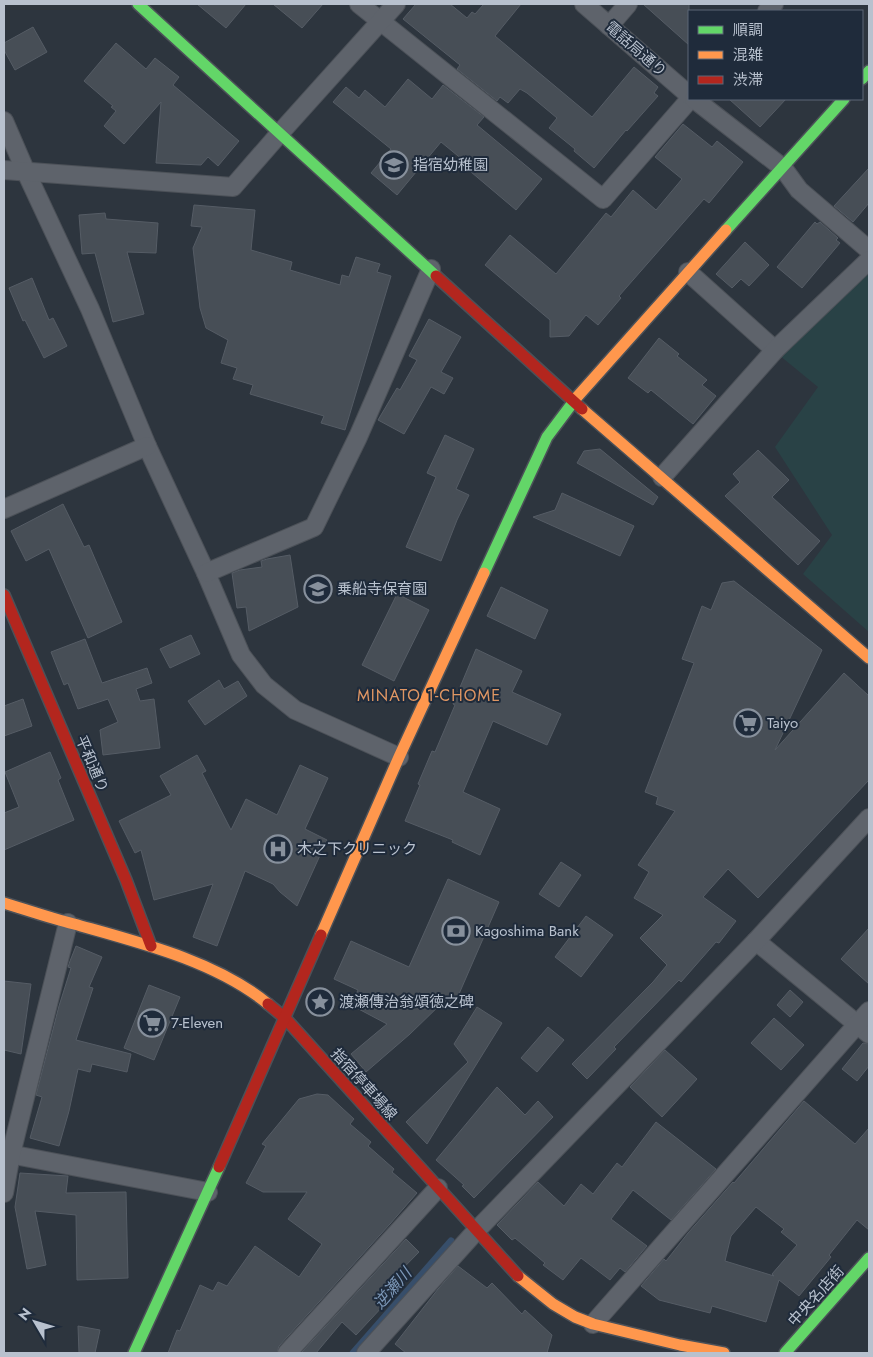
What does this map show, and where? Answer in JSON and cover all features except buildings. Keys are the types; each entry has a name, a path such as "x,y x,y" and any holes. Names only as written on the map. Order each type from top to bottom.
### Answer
{"street":[{"path":"138,4 431,269 573,401 869,658"},
{"path":"359,4 603,199 691,100"},
{"path":"4,170 233,187 396,4"},
{"name":"電話局通り","path":"584,4 688,94"},
{"path":"609,26 628,4"},
{"path":"693,100 783,168 799,190 869,250"},
{"path":"134,1353 208,1192 399,757 547,437 573,401 843,100"},
{"path":"4,121 90,309 147,446 206,573 241,655 264,685 295,710 399,757"},
{"path":"662,477 775,350 869,260"},
{"path":"206,573 314,527 358,437 431,269"},
{"path":"688,272 775,350"},
{"path":"4,508 147,446"},
{"name":"平和通り","path":"4,595 126,880 151,946"},
{"path":"366,1353 476,1231 756,941 869,818"},
{"name":"指宿停車場線","path":"4,903 151,946 230,979 268,1002 285,1018 519,1277 554,1304 575,1317 593,1324 680,1345 724,1353"},
{"path":"4,1193 7,1154 68,923"},
{"path":"756,941 863,1030"},
{"path":"593,1324 863,1030 869,1011"},
{"path":"7,1154 208,1192"},
{"path":"287,1353 438,1188"},
{"name":"中央名店街","path":"784,1353 869,1258"}],"green space":[{"path":"869,270 869,632 803,574 832,535 775,447 818,387 779,355"}],"waterway":[{"name":"逆瀬川","path":"353,1353 451,1241"}],"traffic: fast":[{"path":"138,4 436,276"},
{"path":"863,78 869,71"},
{"path":"726,230 843,100"},
{"path":"484,573 547,437 577,397"},
{"path":"134,1353 219,1167"},
{"path":"785,1353 869,1258"}],"traffic: slow":[{"path":"577,397 726,230"},
{"path":"582,409 869,658"},
{"path":"321,935 399,757 484,573"},
{"path":"4,903 176,955 225,976 268,1004"},
{"path":"518,1276 553,1304 575,1317 593,1324 680,1345 724,1353"}],"traffic: jam":[{"path":"436,276 582,409"},
{"path":"4,595 126,880 151,946"},
{"path":"219,1167 321,935"},
{"path":"268,1004 285,1018 518,1276"}],"place":[{"name":"指宿幼稚園","path":"394,165"},
{"name":"乗船寺保育園","path":"318,589"},
{"name":"Taiyo","path":"748,723"},
{"name":"木之下クリニック","path":"278,849"},
{"name":"Kagoshima Bank","path":"456,931"},
{"name":"渡瀬傳治翁頌徳之碑","path":"320,1002"},
{"name":"7-Eleven","path":"152,1023"}],"district":[{"name":"MINATO 1-CHOME","path":"429,695"}]}
